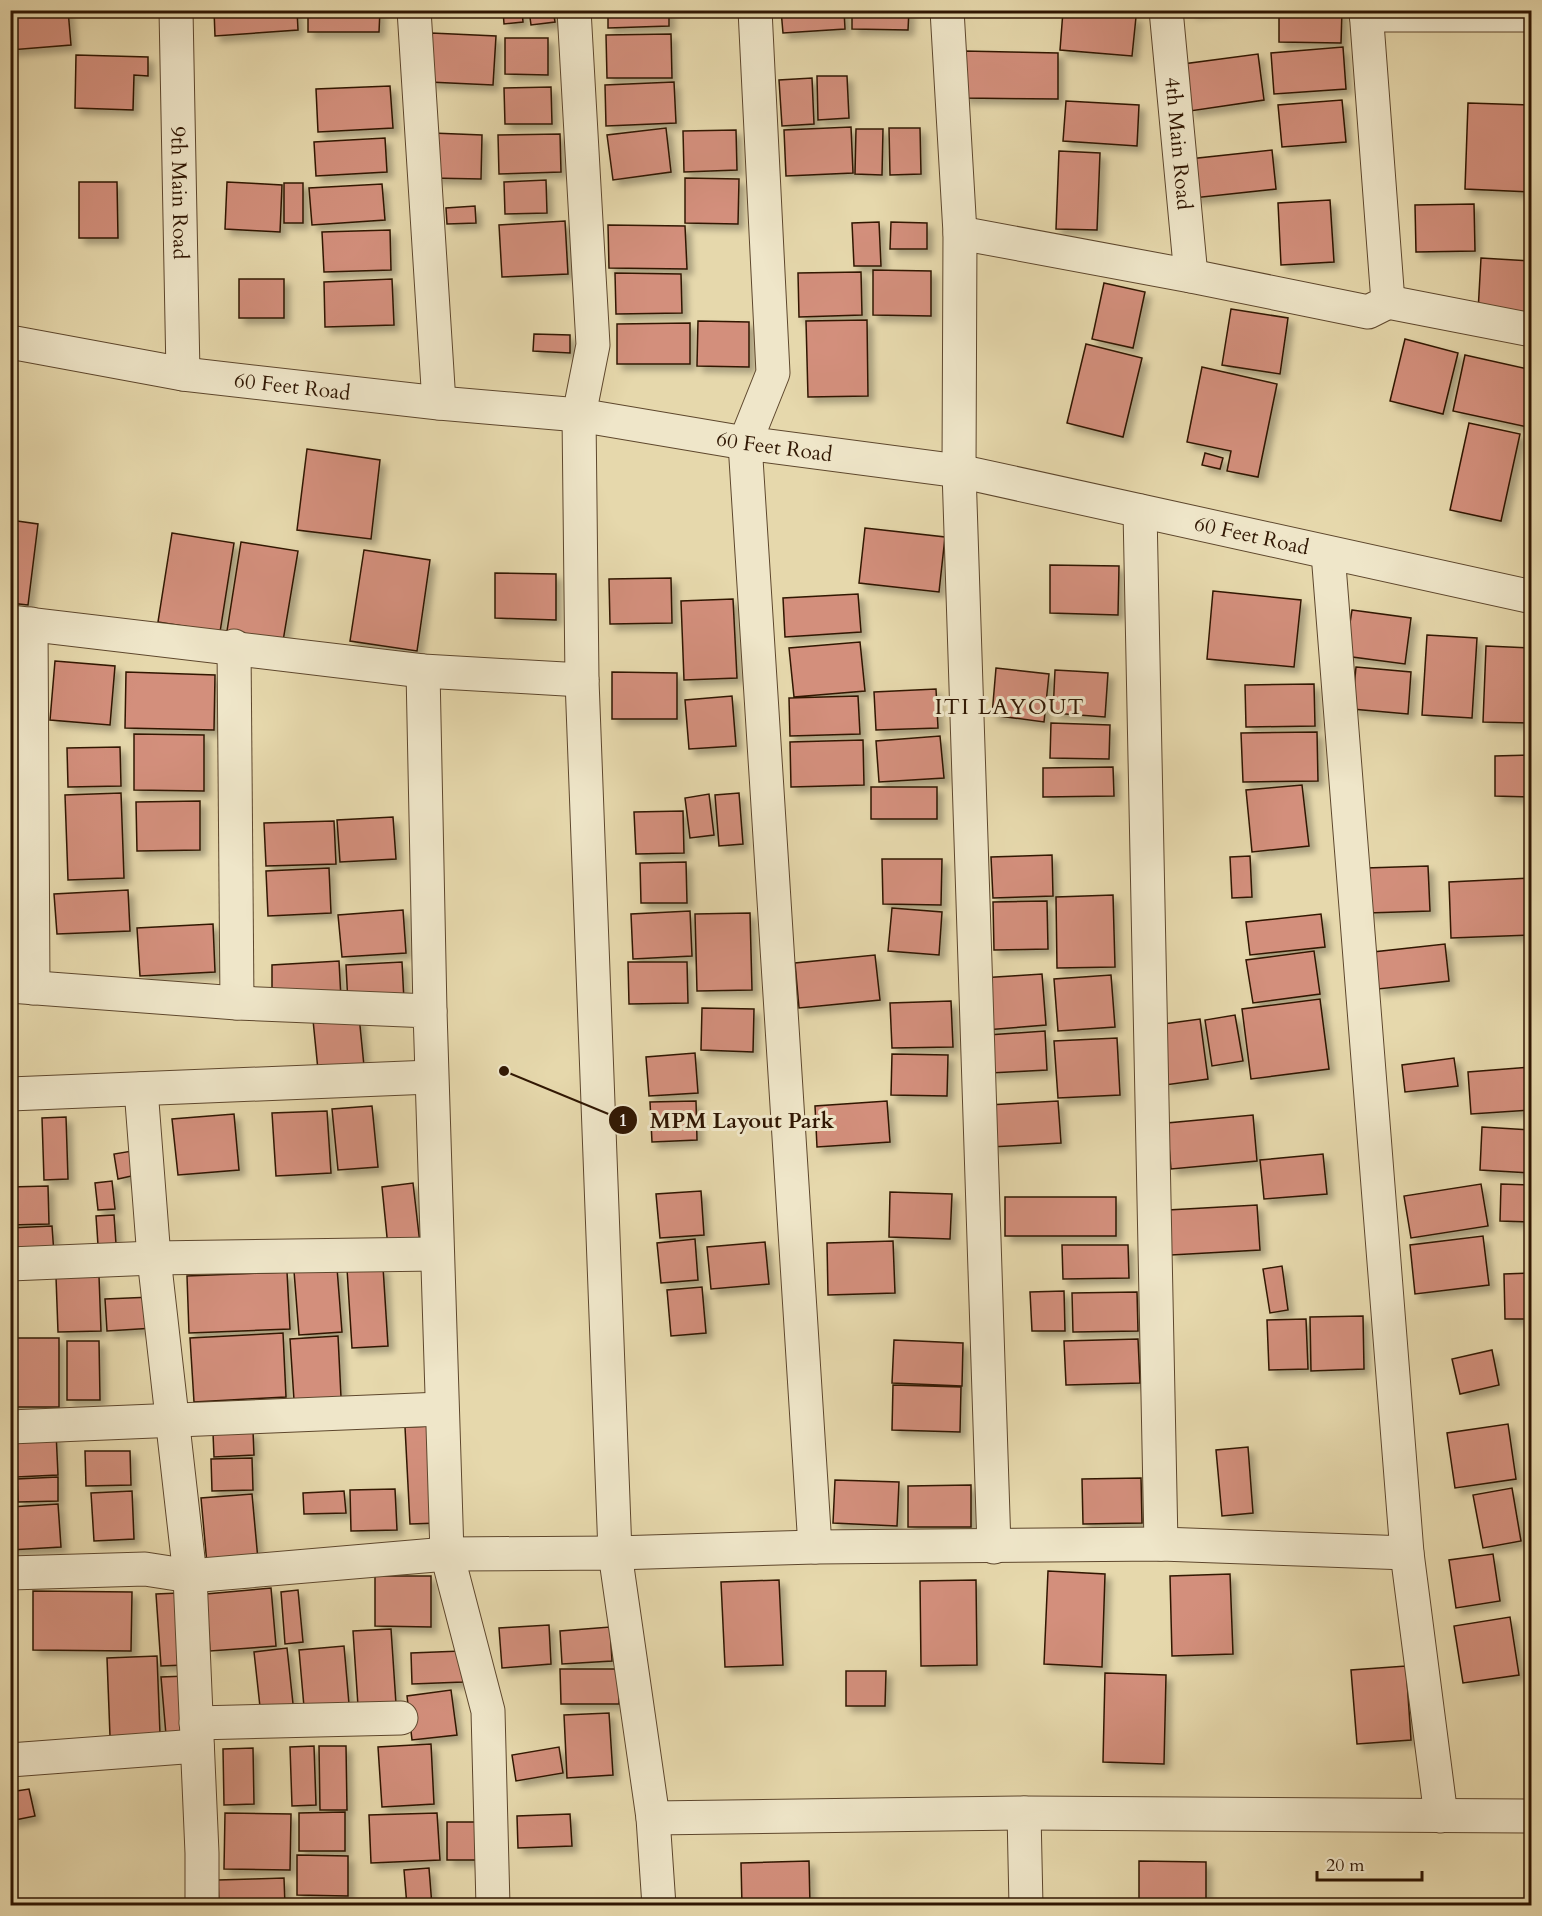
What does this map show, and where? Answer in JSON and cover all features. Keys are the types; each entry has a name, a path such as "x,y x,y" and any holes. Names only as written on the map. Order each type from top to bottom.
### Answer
{"street":[{"name":"9th Main Road","path":"176,10 183,374"},
{"path":"414,10 439,403"},
{"path":"574,10 592,345 579,415 582,680 615,1553 653,1818 659,1905"},
{"path":"755,10 773,373 745,443 815,1547"},
{"path":"946,10 960,234 959,471 994,1547"},
{"name":"4th Main Road","path":"1166,10 1191,276"},
{"path":"1388,302 1366,13 1532,15"},
{"path":"960,234 1191,276 1368,312 1388,302 1532,330"},
{"name":"60 Feet Road","path":"10,342 183,374 439,403 579,415 745,443 959,471 1532,597"},
{"path":"1140,511 1161,1544"},
{"path":"1328,553 1407,1552 1441,1816"},
{"path":"430,1011 237,1003 22,987 21,623 234,646 423,671 582,680"},
{"path":"234,646 237,1003"},
{"path":"423,671 431,1077 447,1554 488,1711 493,1905"},
{"path":"10,1094 431,1077"},
{"path":"141,1089 154,1258 190,1576 202,1905"},
{"path":"10,1264 154,1258 436,1254"},
{"path":"10,1427 441,1409"},
{"path":"10,1573 145,1569 190,1576 447,1554 615,1553 815,1547 1161,1544 1407,1552"},
{"path":"10,1760 197,1735 401,1718"},
{"path":"653,1818 1024,1814 1532,1816"},
{"path":"1024,1814 1026,1905"}],"building":[{"path":"10,10 68,10 71,45 10,50"},
{"path":"214,10 297,10 298,30 215,36"},
{"path":"308,10 380,10 379,32 308,32"},
{"path":"503,10 522,10 523,22 504,24"},
{"path":"529,10 553,10 555,22 531,25"},
{"path":"608,10 669,10 669,26 608,28"},
{"path":"781,10 844,10 845,29 783,33"},
{"path":"852,10 909,10 908,30 852,29"},
{"path":"1191,10 1224,10 1191,13"},
{"path":"1279,10 1342,10 1341,43 1279,42"},
{"path":"1063,11 1136,17 1132,56 1060,50"},
{"path":"431,33 496,36 493,85 429,82"},
{"path":"671,34 672,78 607,78 606,35"},
{"path":"505,38 548,38 548,75 505,74"},
{"path":"1343,47 1346,89 1274,94 1271,53"},
{"path":"963,51 1058,53 1058,99 963,98"},
{"path":"1258,54 1264,100 1190,111 1183,64"},
{"path":"76,55 148,57 148,76 134,75 133,110 75,108"},
{"path":"817,76 847,76 849,118 818,120"},
{"path":"812,78 814,124 782,126 779,80"},
{"path":"674,82 676,123 606,126 605,85"},
{"path":"390,86 393,128 318,132 316,89"},
{"path":"551,87 552,124 505,124 504,88"},
{"path":"1342,100 1346,142 1282,147 1278,105"},
{"path":"1066,101 1139,105 1137,146 1063,141"},
{"path":"1468,103 1532,105 1532,192 1465,189"},
{"path":"851,127 853,173 786,176 784,130"},
{"path":"666,128 671,172 613,180 607,135"},
{"path":"889,128 920,128 921,174 890,175"},
{"path":"856,129 883,129 882,175 855,174"},
{"path":"736,130 737,170 684,172 683,131"},
{"path":"432,133 482,135 481,179 431,178"},
{"path":"560,134 561,172 499,174 498,135"},
{"path":"385,138 387,172 316,176 314,142"},
{"path":"1272,150 1276,189 1193,198 1189,159"},
{"path":"1059,151 1100,153 1097,230 1056,229"},
{"path":"685,178 739,179 738,224 685,223"},
{"path":"546,180 547,213 505,214 504,182"},
{"path":"79,182 117,182 118,238 79,238"},
{"path":"227,182 282,185 280,232 225,229"},
{"path":"284,183 303,183 303,223 284,223"},
{"path":"382,184 385,220 312,225 309,188"},
{"path":"1330,200 1334,262 1281,265 1278,203"},
{"path":"1474,204 1475,251 1416,252 1415,205"},
{"path":"475,206 476,223 447,224 446,208"},
{"path":"565,221 568,274 502,277 499,225"},
{"path":"879,222 881,266 854,266 852,223"},
{"path":"891,222 927,223 927,249 890,249"},
{"path":"608,225 685,226 687,269 609,268"},
{"path":"390,230 391,270 324,272 322,232"},
{"path":"1481,258 1532,261 1532,315 1478,312"},
{"path":"873,270 931,271 931,316 873,315"},
{"path":"861,272 862,315 799,317 798,273"},
{"path":"615,273 681,274 682,313 616,314"},
{"path":"239,279 284,279 284,318 239,318"},
{"path":"392,279 394,325 325,327 324,282"},
{"path":"1104,283 1145,292 1133,348 1092,339"},
{"path":"1231,309 1288,318 1280,374 1222,365"},
{"path":"867,320 868,396 808,397 806,321"},
{"path":"698,321 749,322 749,367 697,366"},
{"path":"690,323 690,364 617,364 617,324"},
{"path":"534,334 570,335 570,353 533,351"},
{"path":"1405,339 1458,353 1443,414 1390,401"},
{"path":"1086,344 1142,358 1123,437 1067,423"},
{"path":"1465,355 1532,370 1532,428 1453,411"},
{"path":"1202,367 1277,384 1258,477 1227,471 1231,451 1187,442"},
{"path":"1469,423 1520,434 1501,521 1450,510"},
{"path":"307,449 380,460 371,539 297,530"},
{"path":"1205,453 1223,458 1220,469 1202,465"},
{"path":"10,520 38,524 28,605 10,603"},
{"path":"865,528 945,537 939,592 859,583"},
{"path":"172,533 234,543 220,632 158,622"},
{"path":"241,542 298,551 283,641 227,631"},
{"path":"364,550 430,560 417,651 350,641"},
{"path":"1050,565 1119,566 1118,615 1050,613"},
{"path":"495,573 556,574 556,620 495,618"},
{"path":"671,578 672,623 610,624 609,579"},
{"path":"1213,591 1301,600 1294,667 1207,659"},
{"path":"858,594 861,632 785,637 783,598"},
{"path":"733,599 737,678 684,680 681,601"},
{"path":"1352,610 1411,618 1405,664 1345,656"},
{"path":"1427,635 1477,638 1472,718 1422,715"},
{"path":"860,642 865,691 794,697 789,648"},
{"path":"1486,646 1532,648 1532,723 1483,722"},
{"path":"55,661 115,666 110,725 50,720"},
{"path":"1356,667 1411,672 1408,714 1352,709"},
{"path":"996,668 1049,674 1044,722 992,715"},
{"path":"1055,670 1108,673 1105,717 1053,713"},
{"path":"126,672 215,675 214,730 125,728"},
{"path":"612,672 677,673 677,719 612,719"},
{"path":"1314,684 1315,726 1246,727 1245,685"},
{"path":"936,689 938,728 876,730 874,692"},
{"path":"732,696 736,746 689,749 685,700"},
{"path":"858,696 860,734 790,736 789,698"},
{"path":"1051,723 1110,725 1109,759 1050,758"},
{"path":"1317,732 1318,781 1243,782 1241,733"},
{"path":"134,734 204,735 204,791 134,790"},
{"path":"940,736 944,778 879,782 876,741"},
{"path":"863,740 864,785 791,787 790,742"},
{"path":"120,747 121,786 68,787 67,748"},
{"path":"1532,755 1532,797 1495,796 1495,756"},
{"path":"1113,767 1114,796 1043,797 1043,768"},
{"path":"1302,785 1309,846 1252,852 1246,790"},
{"path":"871,787 937,787 937,819 871,819"},
{"path":"121,793 124,878 68,880 65,795"},
{"path":"739,793 743,844 719,846 715,795"},
{"path":"709,794 714,835 690,838 685,798"},
{"path":"200,801 200,850 137,851 136,802"},
{"path":"683,811 684,853 636,854 634,812"},
{"path":"393,817 396,859 340,862 337,820"},
{"path":"334,821 336,864 266,866 264,823"},
{"path":"1052,855 1053,896 993,898 991,857"},
{"path":"1250,856 1252,897 1232,898 1230,857"},
{"path":"882,859 942,859 941,905 883,904"},
{"path":"686,862 687,903 641,903 640,863"},
{"path":"1428,866 1430,911 1367,913 1366,868"},
{"path":"329,868 331,913 268,916 266,871"},
{"path":"1532,878 1532,935 1451,938 1449,882"},
{"path":"128,890 130,931 57,934 54,894"},
{"path":"1113,895 1115,967 1057,968 1056,897"},
{"path":"1047,901 1048,949 994,950 993,902"},
{"path":"892,908 942,912 939,955 888,951"},
{"path":"403,910 406,953 342,957 338,915"},
{"path":"690,911 692,956 633,959 631,914"},
{"path":"750,913 752,990 697,991 695,914"},
{"path":"1321,914 1325,947 1250,955 1246,922"},
{"path":"213,924 215,972 140,976 137,928"},
{"path":"1445,944 1449,981 1378,989 1373,952"},
{"path":"1314,951 1320,994 1253,1003 1246,960"},
{"path":"875,955 880,1000 799,1008 795,963"},
{"path":"339,961 341,999 272,994 272,965"},
{"path":"402,962 404,1001 348,1004 346,965"},
{"path":"628,962 687,962 688,1003 629,1004"},
{"path":"1042,974 1046,1025 985,1030 981,978"},
{"path":"1111,975 1115,1027 1058,1031 1054,979"},
{"path":"1320,999 1329,1069 1251,1079 1242,1009"},
{"path":"951,1001 953,1047 892,1048 890,1003"},
{"path":"702,1008 754,1009 753,1052 701,1050"},
{"path":"1235,1015 1243,1061 1212,1066 1205,1020"},
{"path":"359,1016 365,1076 319,1080 313,1020"},
{"path":"1200,1019 1208,1079 1165,1085 1156,1025"},
{"path":"1045,1031 1047,1070 990,1073 988,1035"},
{"path":"1117,1038 1120,1095 1058,1098 1054,1041"},
{"path":"695,1053 698,1093 649,1096 646,1057"},
{"path":"892,1054 948,1055 947,1096 891,1095"},
{"path":"1454,1058 1458,1086 1405,1092 1402,1065"},
{"path":"1532,1067 1532,1110 1471,1114 1468,1072"},
{"path":"696,1101 697,1140 652,1142 650,1102"},
{"path":"887,1101 890,1142 817,1147 815,1106"},
{"path":"1058,1101 1061,1143 990,1147 988,1105"},
{"path":"372,1106 378,1167 338,1170 332,1109"},
{"path":"327,1111 331,1173 276,1176 272,1113"},
{"path":"234,1114 239,1170 178,1175 172,1119"},
{"path":"1253,1115 1257,1161 1171,1169 1167,1123"},
{"path":"66,1117 68,1179 44,1180 42,1118"},
{"path":"1482,1127 1532,1130 1532,1173 1480,1170"},
{"path":"132,1151 136,1175 118,1179 114,1154"},
{"path":"1323,1154 1327,1194 1264,1199 1260,1160"},
{"path":"112,1181 115,1209 98,1210 95,1183"},
{"path":"413,1183 420,1244 388,1247 382,1187"},
{"path":"1481,1184 1488,1226 1411,1238 1404,1196"},
{"path":"1501,1184 1532,1185 1532,1222 1500,1221"},
{"path":"48,1186 49,1224 10,1225 10,1187"},
{"path":"701,1191 704,1235 660,1238 656,1194"},
{"path":"890,1192 952,1194 950,1239 889,1237"},
{"path":"1005,1197 1116,1197 1116,1236 1005,1236"},
{"path":"1257,1205 1260,1250 1171,1255 1168,1210"},
{"path":"114,1215 116,1244 98,1245 96,1216"},
{"path":"52,1226 54,1254 10,1256 10,1228"},
{"path":"1483,1236 1489,1285 1415,1294 1410,1245"},
{"path":"695,1239 698,1280 661,1283 657,1243"},
{"path":"893,1241 895,1293 828,1295 827,1243"},
{"path":"765,1242 769,1284 711,1289 707,1247"},
{"path":"1062,1245 1128,1245 1129,1278 1063,1279"},
{"path":"1282,1266 1288,1310 1270,1313 1263,1269"},
{"path":"383,1267 388,1346 352,1348 347,1269"},
{"path":"337,1268 342,1332 299,1335 294,1271"},
{"path":"287,1272 290,1329 189,1333 187,1276"},
{"path":"1532,1273 1532,1319 1505,1319 1504,1274"},
{"path":"99,1276 101,1331 58,1332 56,1277"},
{"path":"702,1287 706,1333 671,1336 667,1290"},
{"path":"1064,1291 1065,1331 1032,1331 1030,1292"},
{"path":"1137,1292 1138,1331 1073,1332 1072,1293"},
{"path":"152,1297 154,1328 107,1331 105,1299"},
{"path":"1363,1316 1364,1369 1311,1371 1310,1317"},
{"path":"1306,1319 1308,1369 1269,1370 1267,1320"},
{"path":"283,1333 286,1397 194,1402 190,1338"},
{"path":"338,1336 341,1397 294,1400 290,1339"},
{"path":"10,1338 59,1338 59,1407 11,1407"},
{"path":"1138,1339 1140,1383 1066,1385 1064,1341"},
{"path":"894,1340 963,1343 962,1386 892,1383"},
{"path":"67,1341 99,1341 100,1400 67,1400"},
{"path":"1492,1350 1499,1385 1460,1394 1452,1359"},
{"path":"893,1385 961,1387 960,1432 892,1430"},
{"path":"1532,1418 1532,1489 1531,1489 1525,1419"},
{"path":"1508,1424 1516,1479 1455,1488 1447,1433"},
{"path":"433,1426 438,1523 410,1524 405,1427"},
{"path":"253,1431 254,1455 214,1457 213,1433"},
{"path":"56,1432 58,1475 16,1477 14,1433"},
{"path":"1248,1447 1253,1513 1222,1516 1216,1450"},
{"path":"85,1451 130,1451 131,1485 86,1486"},
{"path":"252,1458 253,1490 212,1491 211,1459"},
{"path":"58,1477 58,1501 18,1502 17,1479"},
{"path":"1141,1478 1142,1523 1083,1524 1082,1479"},
{"path":"835,1480 899,1482 897,1526 833,1523"},
{"path":"971,1485 971,1527 908,1527 908,1486"},
{"path":"1512,1488 1521,1541 1483,1548 1473,1495"},
{"path":"395,1489 397,1530 351,1531 350,1490"},
{"path":"132,1491 134,1539 94,1541 91,1493"},
{"path":"344,1491 346,1513 304,1514 303,1493"},
{"path":"252,1494 258,1560 207,1564 201,1498"},
{"path":"58,1504 61,1547 10,1550 10,1507"},
{"path":"1493,1554 1500,1601 1456,1608 1449,1560"},
{"path":"1048,1571 1105,1574 1102,1667 1044,1664"},
{"path":"1230,1574 1233,1654 1172,1656 1170,1576"},
{"path":"375,1576 431,1576 431,1627 375,1626"},
{"path":"779,1580 783,1665 725,1667 721,1582"},
{"path":"976,1580 977,1665 921,1666 920,1581"},
{"path":"271,1588 276,1646 210,1651 206,1594"},
{"path":"298,1590 303,1642 285,1644 281,1592"},
{"path":"33,1591 132,1592 131,1651 33,1650"},
{"path":"179,1593 184,1665 161,1666 156,1594"},
{"path":"1510,1617 1519,1675 1463,1683 1454,1626"},
{"path":"549,1625 551,1664 502,1668 499,1628"},
{"path":"610,1627 612,1661 562,1664 560,1631"},
{"path":"391,1629 396,1704 358,1706 353,1631"},
{"path":"344,1646 349,1704 304,1707 299,1650"},
{"path":"287,1648 294,1713 261,1716 254,1652"},
{"path":"461,1651 463,1682 412,1684 411,1653"},
{"path":"157,1656 160,1734 110,1736 107,1658"},
{"path":"1406,1666 1411,1740 1357,1744 1351,1670"},
{"path":"560,1669 619,1669 619,1704 561,1704"},
{"path":"846,1671 886,1671 885,1706 846,1706"},
{"path":"1105,1673 1166,1675 1164,1764 1103,1762"},
{"path":"186,1676 190,1734 166,1735 161,1677"},
{"path":"451,1690 457,1735 412,1740 407,1696"},
{"path":"609,1713 613,1775 567,1778 564,1715"},
{"path":"431,1744 434,1804 382,1807 378,1747"},
{"path":"314,1746 316,1805 292,1806 290,1747"},
{"path":"319,1746 346,1746 347,1810 320,1810"},
{"path":"559,1747 563,1773 516,1781 512,1755"},
{"path":"253,1748 254,1804 224,1805 223,1749"},
{"path":"29,1789 35,1816 10,1821 10,1792"},
{"path":"345,1812 345,1851 299,1851 299,1813"},
{"path":"225,1813 291,1814 290,1870 224,1869"},
{"path":"437,1813 440,1860 371,1863 369,1815"},
{"path":"570,1814 572,1846 518,1848 517,1816"},
{"path":"447,1822 490,1822 490,1860 447,1860"},
{"path":"297,1855 348,1856 348,1896 297,1895"},
{"path":"809,1861 810,1906 742,1906 741,1863"},
{"path":"1139,1861 1206,1862 1206,1906 1139,1906"},
{"path":"429,1868 432,1906 407,1906 404,1870"},
{"path":"284,1878 285,1906 219,1906 218,1880"},
{"path":"168,1901 169,1906 149,1906"},
{"path":"638,1901 639,1906 596,1906"}],"place":[{"name":"MPM Layout Park","path":"504,1071"}],"district":[{"name":"ITI LAYOUT","path":"1010,706"}]}
